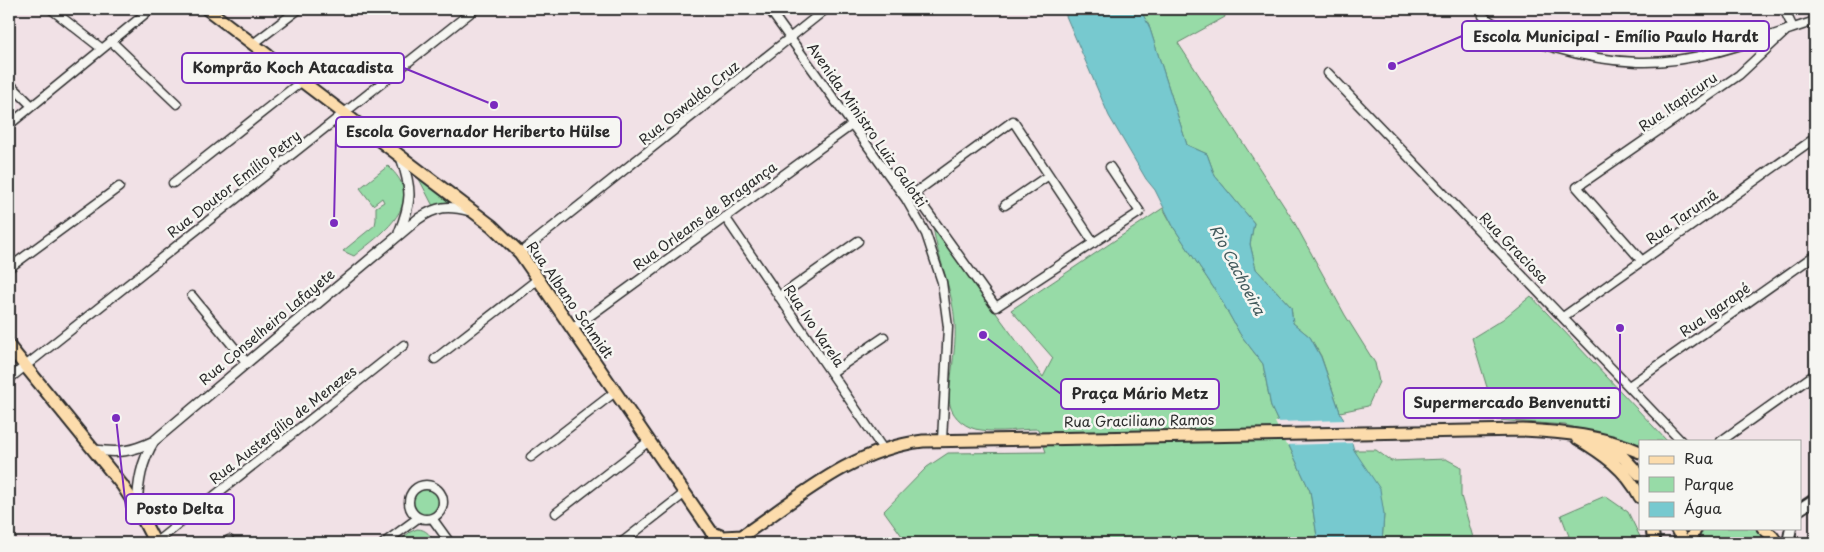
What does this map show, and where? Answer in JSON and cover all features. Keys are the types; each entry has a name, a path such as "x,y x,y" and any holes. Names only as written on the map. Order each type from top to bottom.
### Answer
{"main road":[{"name":"Rua Albano Schmidt","path":"207,9 503,235 520,253 719,543"},
{"path":"9,346 94,450 137,508 155,543"},
{"name":"Rua Graciliano Ramos","path":"711,532 723,537 740,540 824,480 883,449 911,442 1523,430 1603,439 1639,452"},
{"name":"Rua Graciliano Ramos","path":"1562,433 1610,450 1623,457 1639,474"},
{"path":"1577,438 1613,462 1626,475 1639,494"},
{"path":"1802,508 1815,499"},
{"path":"1652,530 1654,543"},
{"path":"1677,530 1684,543"},
{"path":"1689,543 1695,530"},
{"path":"1766,530 1777,543"},
{"path":"1788,543 1791,530"}],"street":[{"path":"51,9 101,48"},
{"path":"9,125 150,9"},
{"path":"253,44 300,9"},
{"name":"Rua Doutor Emílio Petry","path":"9,380 476,9"},
{"name":"Avenida Ministro Luiz Galotti","path":"768,9 906,199 926,234 940,274 946,300 948,349 942,440"},
{"name":"Rua Oswaldo Cruz","path":"520,253 826,9"},
{"path":"1784,9 1790,29"},
{"path":"1483,16 1498,27 1528,40 1596,58 1639,62 1693,57 1815,21"},
{"name":"Rua Itapicuru","path":"1642,261 1576,187 1739,75 1790,29"},
{"path":"112,41 177,104"},
{"name":"Rua Graciosa","path":"1328,73 1680,440"},
{"path":"174,183 302,81"},
{"path":"9,83 32,106"},
{"path":"906,199 1013,122 1094,243"},
{"name":"Rua Orleans de Bragança","path":"572,329 853,124"},
{"name":"Rua Tarumã","path":"1563,317 1815,138"},
{"path":"398,236 410,203 409,179 402,157"},
{"path":"914,193 996,307 1140,212 1110,168"},
{"path":"1005,205 1048,175"},
{"path":"9,268 119,187"},
{"name":"Rua Conselheiro Lafayete","path":"137,508 140,472 147,452 154,441 398,236 432,210 456,207 473,212"},
{"name":"Rua Ivo Varela","path":"725,218 883,449"},
{"path":"779,297 858,241"},
{"name":"Rua Igarapé","path":"1629,386 1815,255"},
{"path":"435,359 538,279"},
{"path":"192,296 246,363"},
{"path":"831,373 884,337"},
{"name":"Rua Austergílio de Menezes","path":"155,543 404,345"},
{"path":"1722,440 1815,374"},
{"path":"531,457 615,392"},
{"name":"Rua Conselheiro Lafayete","path":"94,450 124,452 154,441"},
{"path":"556,513 649,441"},
{"path":"384,543 418,518 432,518 441,511 443,499 438,489 427,484 416,488 409,498 410,509 418,518"},
{"path":"621,543 685,493"},
{"path":"432,518 450,543"}],"green space":[{"path":"1140,9 1223,9 1225,17 1178,43 1293,220 1345,315 1375,363 1379,382 1368,406 1340,412 1321,356 1310,337 1293,323 1291,307 1256,269 1250,244 1254,223 1215,176 1207,154 1187,145 1149,26"},
{"path":"388,166 398,177 402,185 404,196 402,206 389,226 354,256 343,251 375,225 376,207 384,202 382,198 373,205 360,188"},
{"path":"418,177 456,203 433,206"},
{"path":"1163,208 1219,296 1240,334 1263,364 1271,407 1310,491 1318,543 907,543 884,511 927,467 948,453 1046,452 1038,429 988,431 976,429 961,422 954,414 949,402 949,395 955,344 954,311 933,227 1043,377 1053,358 1011,310"},
{"path":"1531,296 1666,440 1639,440 1639,448 1565,425 1497,420 1472,338 1503,319"},
{"path":"1354,450 1376,450 1391,461 1446,459 1461,467 1461,496 1474,541 1538,543 1382,543 1384,514"},
{"path":"426,487 432,488 440,496 440,508 432,516 426,517 420,516 412,508 411,502 412,496 420,488"},
{"path":"1605,496 1628,512 1643,543 1538,543 1569,536 1561,515"},
{"path":"417,529 426,532 436,543 397,543 410,532"},
{"path":"1702,530 1760,530 1772,543 1695,543"}],"water":[{"name":"Rio Cachoeira","path":"1063,9 1140,9 1149,26 1187,145 1207,154 1215,176 1254,223 1250,244 1256,269 1291,307 1293,323 1310,337 1321,357 1354,450 1380,489 1384,514 1382,543 1318,543 1310,491 1271,407 1263,364 1240,334 1219,296 1174,228 1155,190 1146,179 1109,116"}],"pier":[{"path":"1346,420 1355,443 1286,445 1275,422"}],"place":[{"name":"Escola Municipal - Emílio Paulo Hardt","path":"1392,66"},
{"name":"Komprão Koch Atacadista","path":"494,105"},
{"name":"Escola Governador Heriberto Hülse","path":"334,223"},
{"name":"Supermercado Benvenutti","path":"1620,328"},
{"name":"Praça Mário Metz","path":"983,335"},
{"name":"Posto Delta","path":"116,418"}]}
